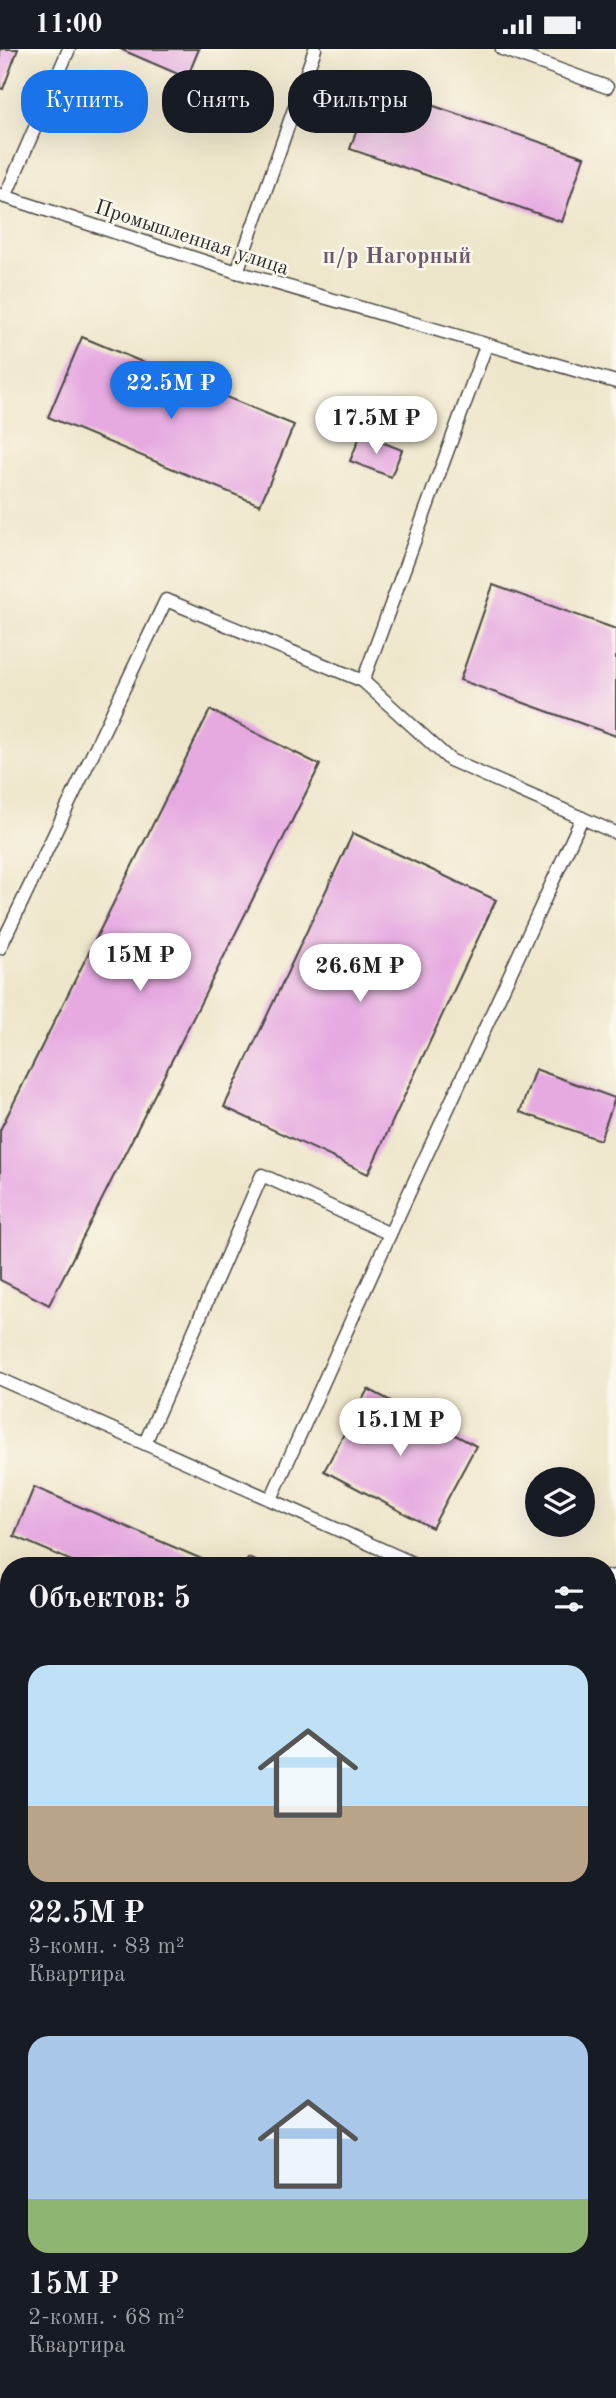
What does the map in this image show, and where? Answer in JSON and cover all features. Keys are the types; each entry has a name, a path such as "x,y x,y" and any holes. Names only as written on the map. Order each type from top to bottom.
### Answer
{"lane":[{"path":"3,196 69,49"},
{"path":"237,272 315,49"},
{"path":"502,49 607,87"},
{"name":"Промышленная улица","path":"3,196 237,272 616,382"},
{"path":"363,681 486,346"},
{"path":"0,948 166,600 363,681 450,760 616,834"},
{"path":"271,1499 582,818"},
{"path":"145,1443 262,1175 390,1234"},
{"path":"0,1379 399,1557"}],"building":[{"path":"0,49 18,49 3,89 0,88"},
{"path":"120,49 199,49 190,70 169,70"},
{"path":"432,105 584,157 562,222 350,149 356,133 432,133"},
{"path":"82,337 294,425 260,505 48,417"},
{"path":"361,434 402,450 391,477 350,461"},
{"path":"493,585 616,629 616,736 460,680"},
{"path":"210,710 320,765 49,1305 0,1280 0,1130"},
{"path":"353,833 496,900 368,1174 224,1107"},
{"path":"535,1069 615,1098 600,1140 520,1112"},
{"path":"368,1389 476,1446 432,1528 324,1471"},
{"path":"34,1487 197,1557 62,1557 14,1536"}],"district":[{"name":"п/р Нагорный","path":"397,255"}]}
